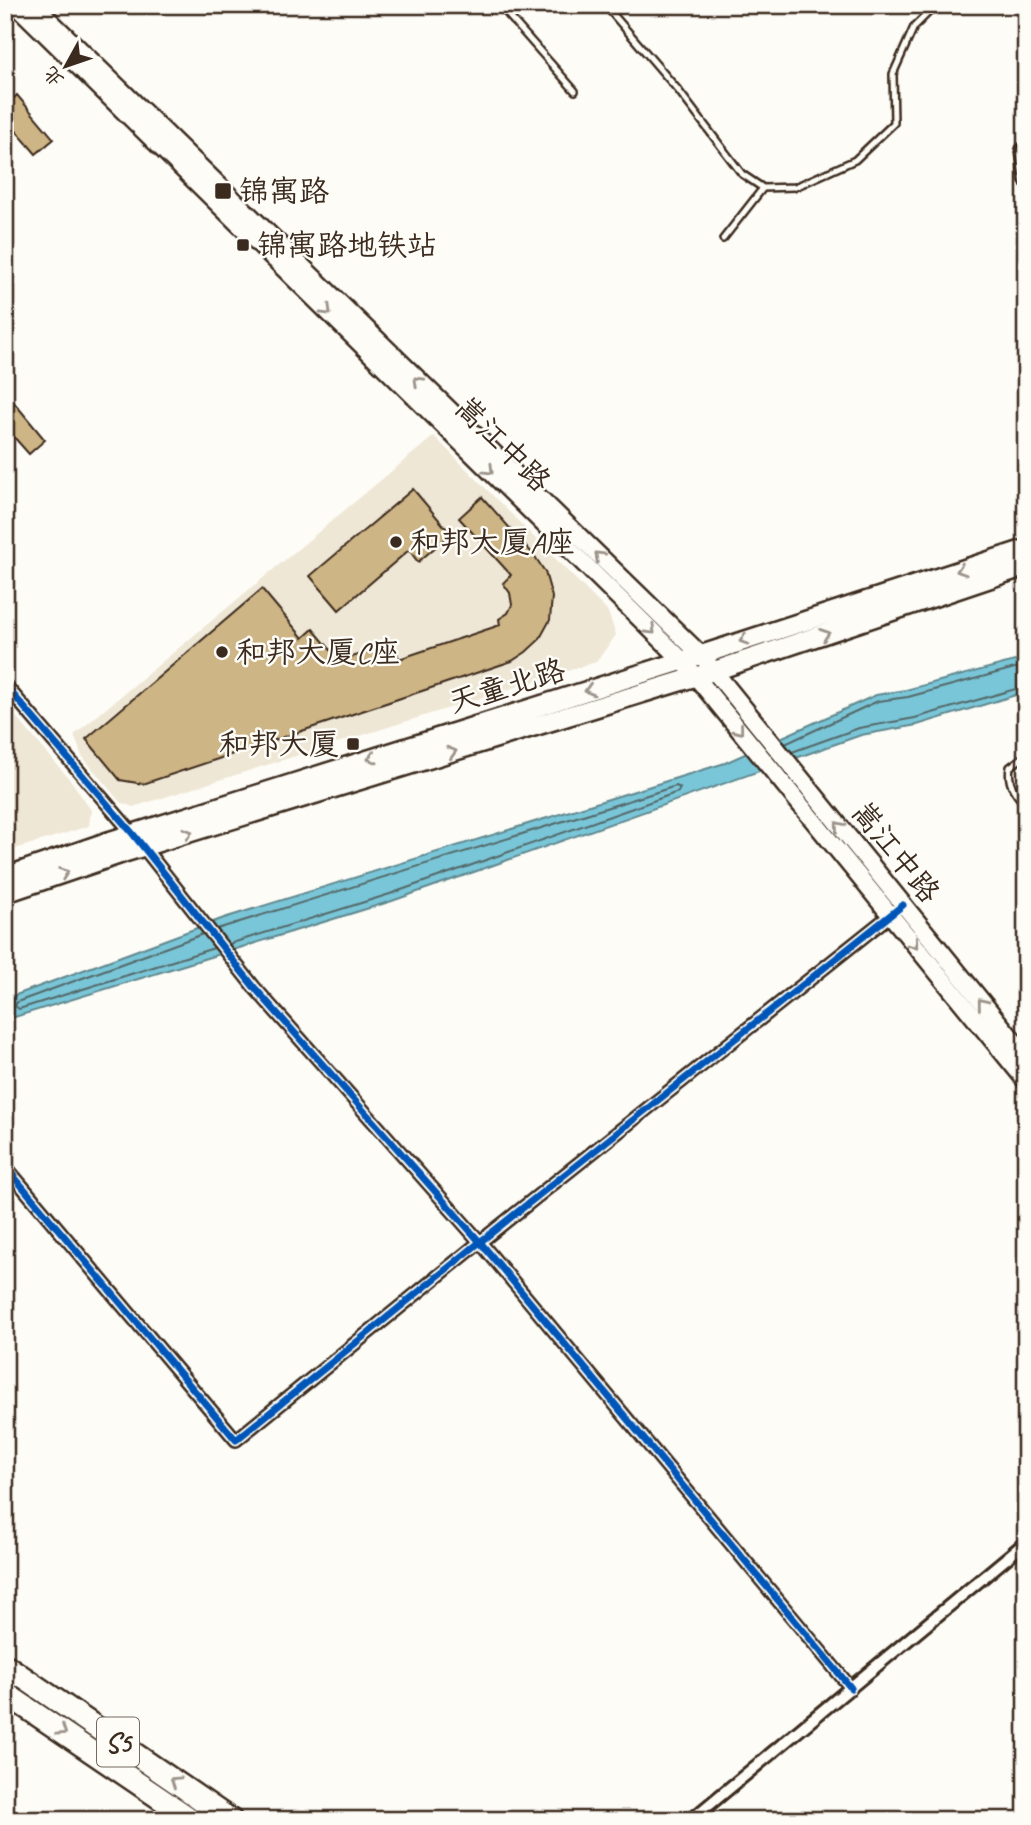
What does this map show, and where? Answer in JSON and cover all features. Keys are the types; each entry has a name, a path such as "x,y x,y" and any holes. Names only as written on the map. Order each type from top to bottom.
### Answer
{"highway":[{"name":"S5","path":"5,1665 232,1820"},
{"name":"S5","path":"5,1693 192,1820"}],"main road":[{"name":"嵩江中路","path":"16,5 683,660 896,910 1026,1056"},
{"name":"嵩江中路","path":"34,5 701,655 820,802 896,910 1026,1081"},
{"name":"天童北路","path":"5,877 137,841 1026,549"},
{"path":"5,893 123,853 137,841 696,677 1026,566"}],"street":[{"path":"1026,147 1022,150 1026,181"},
{"path":"5,685 137,841 254,986 480,1242 851,1688"},
{"path":"5,1166 236,1440 896,910"},
{"path":"691,1820 1025,1545"}],"lane":[{"path":"490,5 503,7 575,91"},
{"path":"606,5 678,90 741,174 763,188 796,187 855,159 894,122 892,74 914,27 936,5"},
{"path":"723,239 763,188"},
{"path":"1026,755 1010,767 1008,777 1013,790 1026,806"}],"shaded area":[{"path":"434,436 608,612 616,635 596,662 133,807 120,802 82,756 74,735"},
{"path":"5,704 72,782 91,810 89,826 5,852"}],"water":[{"path":"1026,658 1026,692 917,725 861,735 392,901 5,1020 5,999 224,918 725,763 876,695 906,690"}],"building":[{"path":"5,88 14,98 17,95 54,139 36,154 5,118"},
{"path":"12,400 45,440 29,454 5,427 5,406"},
{"name":"和邦大厦A座","path":"413,489 451,534 418,562 409,550 339,610 310,576"},
{"path":"482,497 534,555 545,572 552,597 550,620 539,640 512,661 143,784 120,780 86,739 262,589 303,638 313,629 340,661 394,643 399,659 500,625 499,619 508,613 512,605 510,593 503,583 511,575 459,518"}],"cycle path":[{"path":"5,685 133,834 254,987 480,1242 851,1688"},
{"path":"5,1166 236,1440 903,905"}],"place":[{"name":"锦寓路","path":"223,191"},
{"name":"锦寓路地铁站","path":"243,245"},
{"name":"和邦大厦A座","path":"396,542"},
{"name":"和邦大厦C座","path":"222,652"},
{"name":"和邦大厦","path":"353,744"}]}
